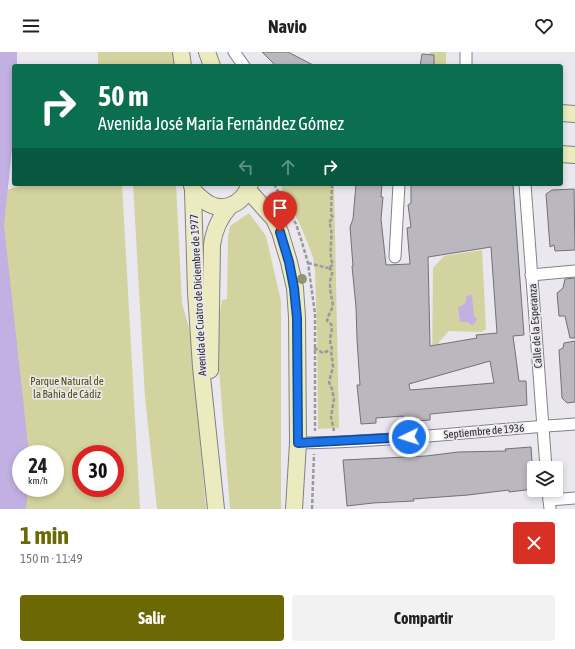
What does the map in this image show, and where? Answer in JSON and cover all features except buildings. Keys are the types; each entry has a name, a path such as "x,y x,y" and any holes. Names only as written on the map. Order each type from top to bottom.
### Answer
{"main road":[{"path":"181,52 183,64"},
{"path":"208,52 211,64"},
{"path":"563,112 575,114"},
{"path":"563,154 575,155"},
{"path":"192,187 207,204 218,207 230,206"},
{"name":"Avenida de Cuatro de Diciembre de 1977","path":"192,187 196,299 201,367 216,509"},
{"path":"249,187 274,219 280,232 293,281 297,318 298,443 294,509"},
{"name":"Avenida de Cuatro de Diciembre de 1977","path":"205,400 210,370 212,245 214,231 222,215 230,206 241,199 249,187"}],"street":[{"path":"234,52 243,64"},
{"path":"466,52 466,64"},
{"path":"395,256 399,186"},
{"name":"Calle de la Esperanza","path":"525,186 546,461"},
{"path":"531,275 575,271"},
{"name":"Septiembre de 1936","path":"298,443 336,442 575,424"},
{"path":"549,500 575,498"}],"path":[{"path":"328,268 333,265 330,258 332,231 329,222 333,218 331,214 332,186"},
{"path":"308,263 328,268 332,270 333,275 330,279 330,296 333,306 327,321 332,326 330,343 332,348 333,367 329,382 334,399 331,417 336,442"},
{"path":"314,348 324,353 331,350"}],"green space":[{"path":"98,52 176,52 177,64 98,64"},
{"path":"430,52 446,52 446,64 430,64"},
{"name":"Parque Natural de la Bahía de Cádiz","path":"20,186 122,186 140,509 0,509 0,192"},
{"path":"133,186 176,186 182,303 189,328 192,349 206,509 157,509 145,397"},
{"path":"281,186 334,186 339,428 318,429 315,271 313,257 302,229"},
{"path":"249,213 266,236 281,301 281,509 230,509 219,370 218,325 222,300 227,299 228,237 230,226"},
{"path":"482,250 486,329 482,332 449,331 439,342 435,374 432,372 433,268 444,256"}],"shaded area":[{"path":"0,52 17,52 17,64 12,64 12,149 4,225 28,445 12,445 12,497 27,497 26,509 0,509"},
{"path":"472,295 474,316 477,319 472,325 467,322 460,322 458,307 465,303 466,296"}],"route":[{"path":"280,232 289,262 294,288 297,318 298,443 409,437"}]}
